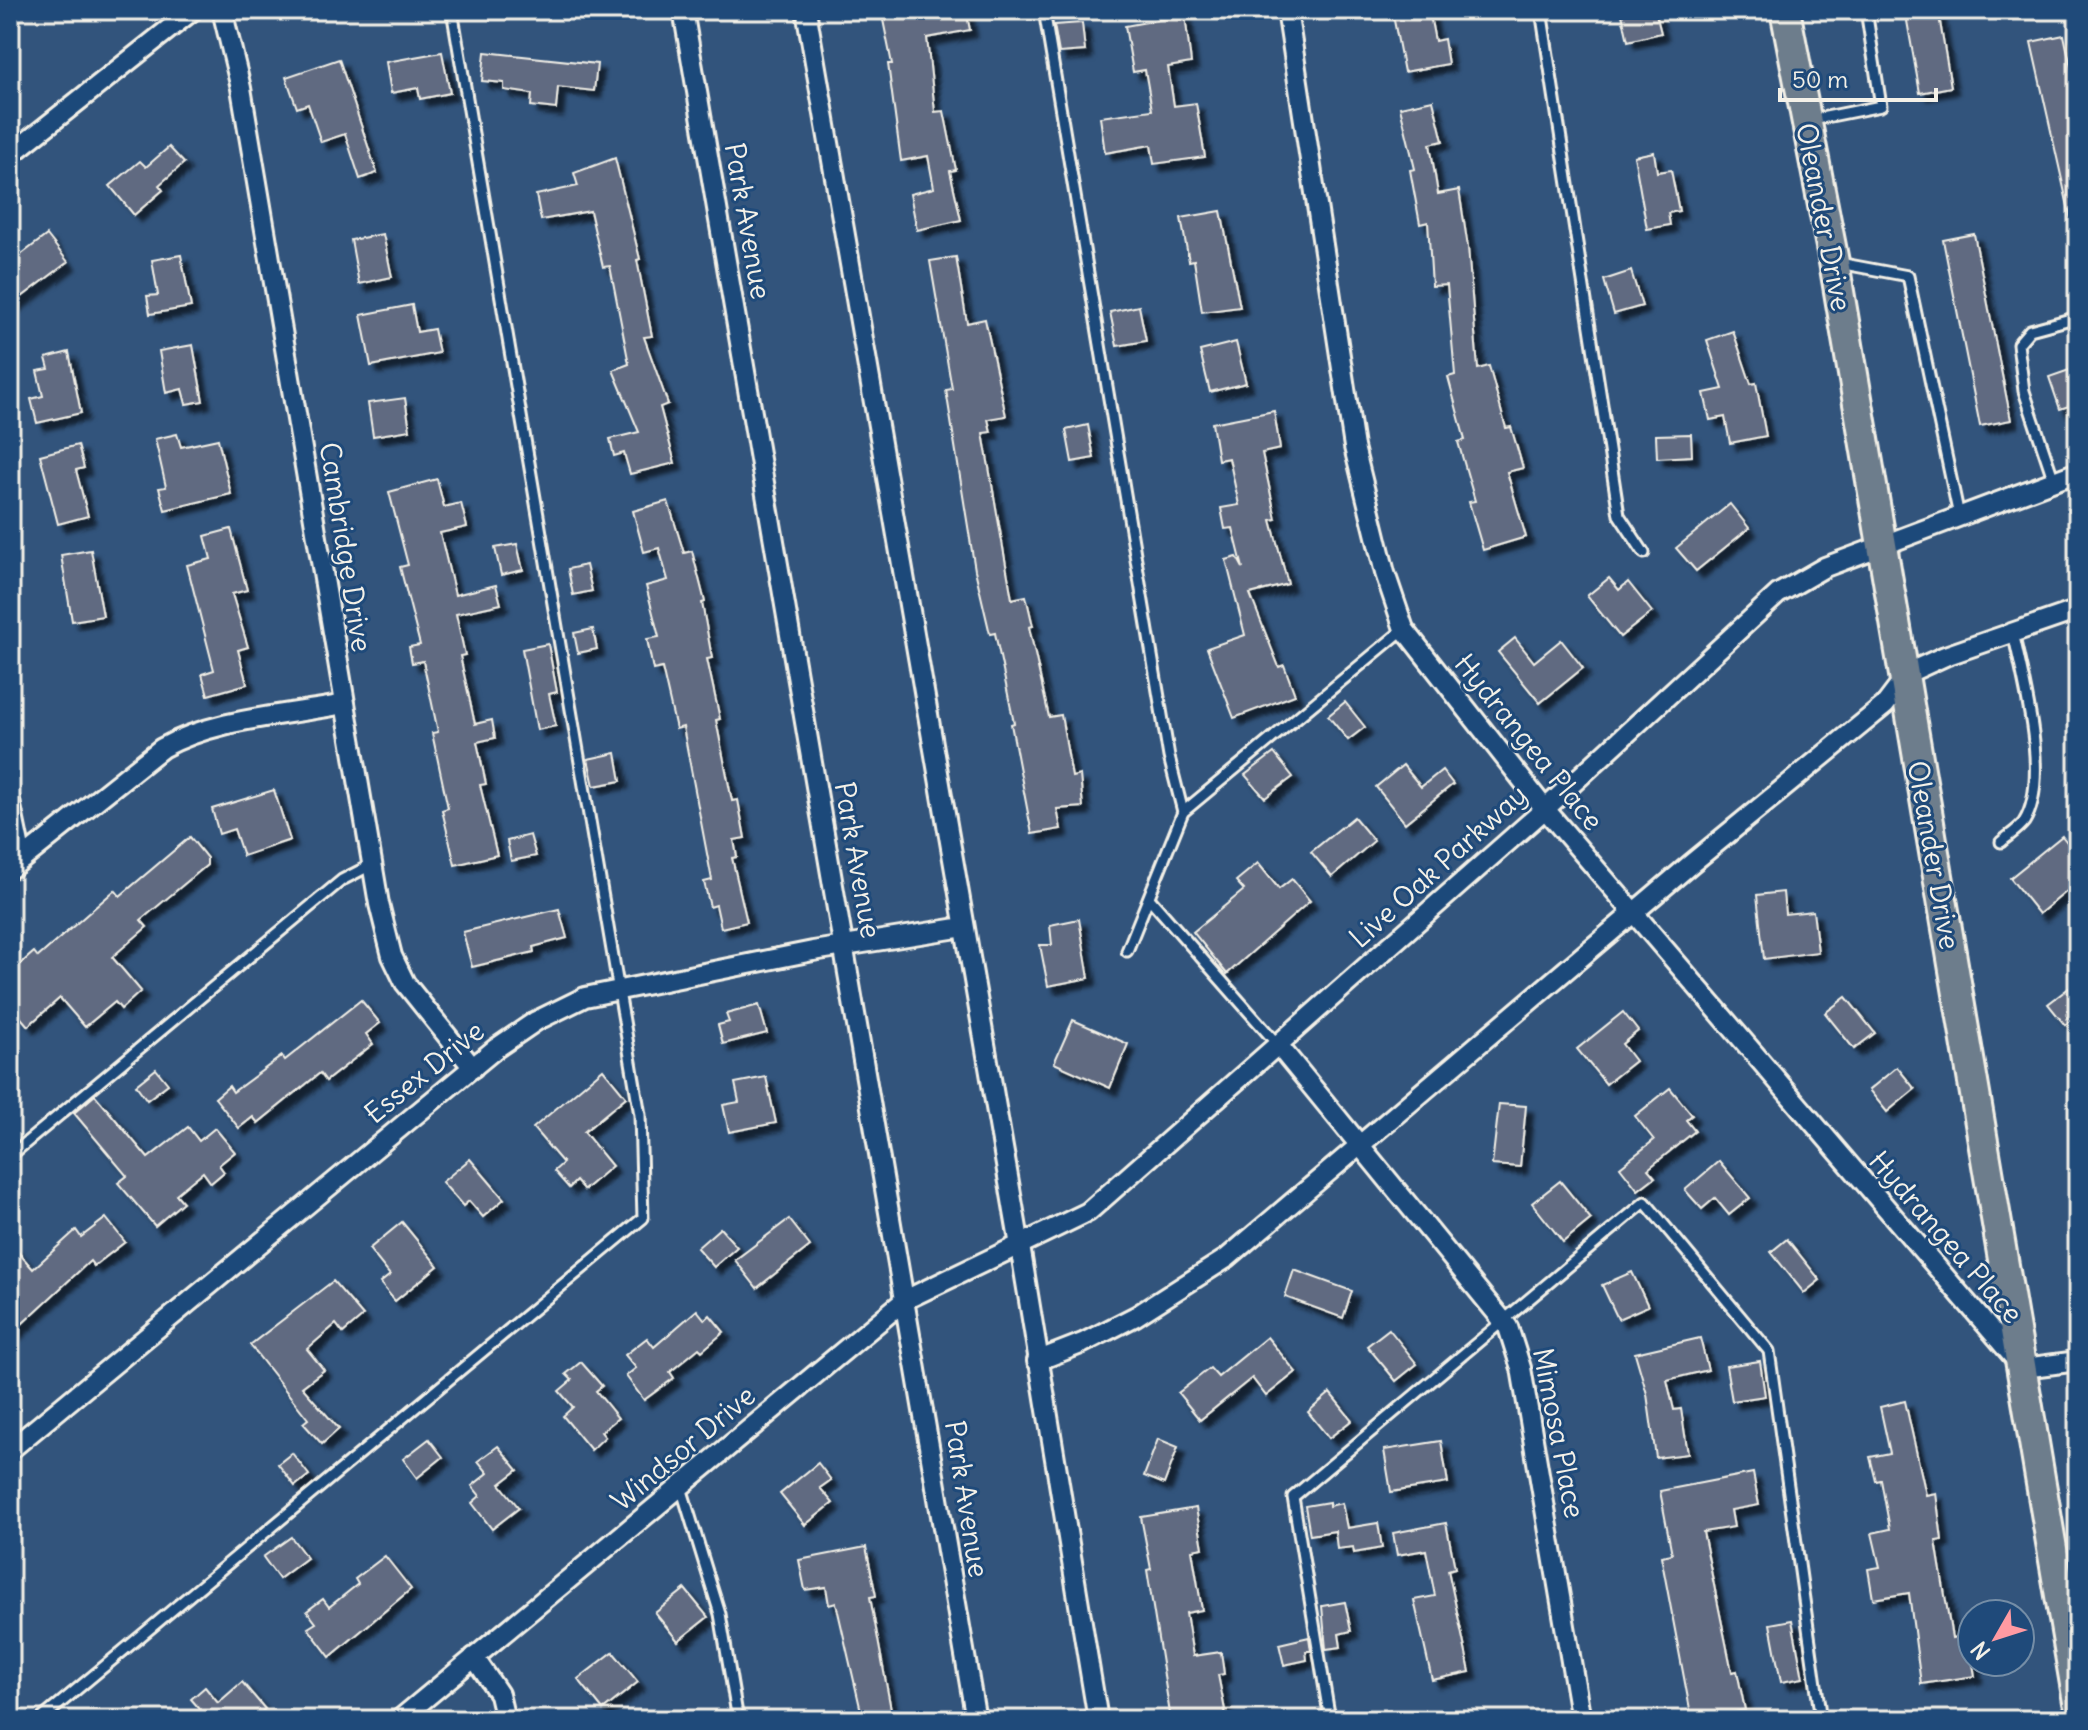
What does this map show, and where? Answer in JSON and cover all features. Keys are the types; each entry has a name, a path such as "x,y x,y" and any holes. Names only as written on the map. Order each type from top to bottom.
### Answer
{"main road":[{"name":"Oleander Drive","path":"1785,10 1834,262 2078,1702"}],"street":[{"path":"10,155 193,10"},
{"name":"Cambridge Drive","path":"222,10 241,88 371,865 397,970 416,999 473,1068"},
{"name":"Park Avenue","path":"683,10 976,1720"},
{"path":"806,10 1020,1246 1098,1720"},
{"name":"Hydrangea Place","path":"1287,10 1354,447 1385,573 1404,629 1545,809 1933,1268 2023,1368"},
{"name":"Live Oak Parkway","path":"1020,1246 1088,1212 1545,809 1778,594 1825,567 2078,472"},
{"path":"1037,1361 1083,1343 1199,1277 1362,1145 1635,912 1885,705 1910,672 1945,656 2078,610"},
{"path":"16,864 162,748 180,738 237,723 344,704"},
{"path":"10,801 16,864"},
{"name":"Essex Drive","path":"10,1450 473,1068 562,1006 585,997 845,945 964,927"},
{"name":"Mimosa Place","path":"1278,1045 1503,1318 1521,1368 1581,1720"},
{"name":"Windsor Drive","path":"399,1720 905,1300 1020,1246"},
{"path":"2023,1368 2078,1361"},
{"path":"474,1657 499,1694 505,1720"}],"lane":[{"path":"40,1720 643,1218 640,1115 616,993 452,10"},
{"path":"1044,10 1169,757 1183,812"},
{"path":"1541,10 1619,515 1644,553"},
{"path":"1805,121 1881,106 1866,10"},
{"path":"1834,262 1908,276 1959,516"},
{"path":"2054,481 2024,391 2018,344 2030,330 2078,317"},
{"path":"1127,951 1183,812 1404,629"},
{"path":"2001,842 2024,822 2035,789 2032,732 2013,632"},
{"path":"10,1156 342,880 371,865"},
{"path":"1149,898 1278,1045"},
{"path":"1330,1720 1293,1497 1645,1202 1769,1351 1821,1720"},
{"path":"681,1486 720,1614 738,1720"}],"building":[{"path":"881,10 966,10 970,30 927,38 935,112 944,111 956,170 950,171 961,220 917,230 910,194 934,188 928,156 901,161 888,64 892,64"},
{"path":"1392,10 1429,10 1435,41 1444,39 1448,64 1404,72"},
{"path":"1621,10 1655,10 1661,33 1628,41"},
{"path":"1905,10 1938,10 1951,87 1920,93"},
{"path":"1185,15 1191,63 1168,67 1174,106 1196,103 1205,157 1154,164 1151,145 1105,153 1100,117 1152,110 1145,70 1133,72 1125,26"},
{"path":"1082,23 1085,51 1059,53 1054,25"},
{"path":"2064,35 2078,99 2078,219 2071,220 2031,42"},
{"path":"442,52 450,93 420,99 418,88 391,93 386,62"},
{"path":"485,52 597,64 594,91 558,87 556,109 531,106 532,94 504,90 504,83 482,81"},
{"path":"339,59 377,173 360,179 345,134 321,142 308,104 297,108 286,77"},
{"path":"1433,100 1443,141 1430,144 1438,194 1459,190 1468,247 1478,369 1489,366 1506,428 1511,427 1523,468 1507,472 1526,537 1483,550 1469,502 1475,501 1458,442 1465,440 1448,377 1455,375 1447,285 1432,286 1428,222 1420,224 1410,170 1415,169 1400,107"},
{"path":"169,147 184,163 159,185 163,190 134,215 110,186 140,161 146,167"},
{"path":"1654,152 1657,172 1671,170 1679,211 1668,213 1670,225 1647,229 1634,156"},
{"path":"615,158 640,259 637,260 652,336 644,337 668,404 660,407 675,463 630,474 624,453 614,456 610,439 639,432 613,370 629,364 610,266 603,267 590,211 541,220 536,195 578,186 574,173"},
{"path":"1221,211 1240,307 1202,312 1194,260 1189,261 1181,218"},
{"path":"383,234 392,277 359,284 351,240"},
{"path":"1974,234 2011,420 1980,426 1943,240"},
{"path":"47,235 68,262 10,306 10,263"},
{"path":"181,255 191,307 150,314 147,296 158,295 152,260"},
{"path":"956,257 967,323 985,319 1006,416 988,419 991,432 983,433 1012,599 1026,596 1033,626 1029,627 1049,717 1061,715 1072,777 1080,775 1083,807 1057,809 1061,829 1032,834 995,633 990,634 975,570 946,390 952,389 930,261"},
{"path":"1631,271 1642,306 1614,314 1604,280"},
{"path":"412,305 417,332 434,329 439,353 371,366 361,315"},
{"path":"1139,306 1146,341 1117,346 1110,312"},
{"path":"1733,331 1751,384 1756,383 1766,436 1730,443 1725,417 1710,420 1704,393 1723,389 1707,340"},
{"path":"1236,342 1246,383 1210,392 1200,351"},
{"path":"193,345 203,401 186,404 182,389 166,393 159,351"},
{"path":"69,352 81,413 37,423 31,399 43,396 37,371 49,369 46,358"},
{"path":"2078,367 2078,403 2060,409 2049,377"},
{"path":"405,398 410,430 373,436 368,403"},
{"path":"1274,411 1280,449 1262,453 1276,519 1271,520 1288,584 1250,594 1279,667 1284,665 1295,695 1234,718 1207,648 1245,635 1226,560 1237,557 1243,568 1233,528 1225,529 1221,508 1239,505 1229,458 1218,460 1212,423"},
{"path":"1088,425 1094,458 1072,462 1066,430"},
{"path":"177,434 181,447 218,439 231,494 165,510 159,488 166,487 155,439"},
{"path":"1691,434 1692,456 1657,458 1656,435"},
{"path":"78,445 84,468 76,470 88,516 58,524 40,455"},
{"path":"437,479 444,507 461,503 467,527 440,533 455,595 496,585 501,604 456,614 465,655 460,656 475,724 492,720 495,738 477,742 486,784 480,785 497,855 455,865 442,810 448,808 432,733 438,732 423,661 412,663 409,647 420,645 400,567 408,565 389,492"},
{"path":"668,501 684,553 692,551 705,602 702,603 712,658 707,659 720,719 716,720 732,801 738,800 745,838 734,840 737,857 732,858 747,922 721,928 716,905 710,907 704,882 712,880 683,727 676,729 662,668 653,670 647,639 659,637 646,586 668,580 659,548 644,552 633,511"},
{"path":"1730,504 1749,528 1696,571 1676,548"},
{"path":"231,529 247,590 232,594 248,647 238,650 247,684 208,695 202,674 214,670 187,565 211,559 205,536"},
{"path":"517,544 523,570 501,575 495,548"},
{"path":"91,550 103,616 72,621 61,555"},
{"path":"586,565 592,591 573,595 568,569"},
{"path":"1609,578 1619,590 1628,582 1652,612 1620,637 1587,596"},
{"path":"593,629 597,649 578,653 574,633"},
{"path":"1515,638 1534,662 1561,640 1583,668 1540,703 1498,652"},
{"path":"548,644 557,692 549,694 556,726 537,730 522,649"},
{"path":"1345,702 1365,727 1348,740 1328,716"},
{"path":"616,753 621,781 594,786 588,759"},
{"path":"1274,753 1293,777 1265,798 1245,775"},
{"path":"1403,765 1421,787 1442,770 1453,784 1405,823 1376,787"},
{"path":"274,790 290,840 243,856 234,829 219,834 212,809"},
{"path":"1354,817 1374,841 1332,877 1311,852"},
{"path":"530,835 536,856 511,861 507,841"},
{"path":"2062,836 2078,856 2078,882 2039,914 2010,878"},
{"path":"190,837 207,858 207,865 141,920 147,927 112,957 141,991 121,1009 115,1002 85,1027 60,998 28,1026 10,1005 10,973 34,952 38,957 115,890 120,896"},
{"path":"1258,863 1279,889 1292,879 1310,901 1227,974 1193,932 1244,890 1236,881"},
{"path":"1783,892 1785,914 1813,911 1818,952 1764,959 1757,895"},
{"path":"559,909 567,938 533,947 534,952 472,967 463,932"},
{"path":"1079,919 1089,978 1048,986 1040,945 1052,945 1050,925"},
{"path":"2078,981 2078,1015 2065,1025 2048,1004"},
{"path":"1846,997 1875,1033 1854,1049 1825,1013"},
{"path":"361,1000 380,1023 366,1034 373,1044 326,1081 320,1073 258,1123 253,1117 239,1128 215,1098 229,1086 233,1092 282,1056 285,1060"},
{"path":"759,1005 767,1033 723,1044 718,1025 729,1022 726,1014"},
{"path":"1623,1012 1638,1031 1622,1044 1635,1061 1606,1084 1577,1049"},
{"path":"1073,1020 1128,1044 1110,1088 1054,1063"},
{"path":"1897,1067 1915,1089 1887,1112 1869,1090"},
{"path":"156,1069 168,1084 147,1100 136,1085"},
{"path":"603,1069 626,1097 584,1132 612,1166 584,1190 576,1181 569,1188 554,1171 563,1163 533,1128"},
{"path":"766,1077 776,1123 729,1132 723,1105 739,1102 735,1083"},
{"path":"1670,1088 1692,1115 1686,1120 1695,1131 1648,1169 1655,1177 1638,1190 1620,1167 1654,1140 1635,1116"},
{"path":"95,1095 148,1158 188,1127 199,1141 215,1128 235,1152 219,1165 224,1172 211,1183 203,1172 176,1194 183,1202 155,1226 118,1183 127,1176 74,1113"},
{"path":"1499,1104 1526,1106 1520,1167 1492,1165"},
{"path":"470,1159 504,1199 483,1217 469,1201 463,1206 442,1182"},
{"path":"1719,1161 1750,1198 1729,1215 1715,1198 1702,1209 1685,1190"},
{"path":"1560,1181 1591,1219 1563,1242 1532,1203"},
{"path":"106,1218 125,1242 94,1266 90,1261 10,1335 10,1243 33,1269 76,1230 81,1237"},
{"path":"789,1219 810,1246 757,1288 735,1260"},
{"path":"402,1222 438,1266 395,1301 380,1283 390,1275 369,1249"},
{"path":"720,1228 737,1247 714,1267 697,1248"},
{"path":"1787,1239 1820,1280 1804,1293 1771,1252"},
{"path":"1294,1270 1352,1291 1343,1318 1285,1297"},
{"path":"1632,1272 1648,1306 1618,1319 1602,1285"},
{"path":"333,1281 363,1316 343,1333 336,1324 307,1349 324,1370 302,1387 339,1429 322,1444 303,1423 308,1419 250,1345"},
{"path":"697,1310 705,1320 710,1315 724,1332 670,1372 674,1378 644,1400 626,1376 636,1368 625,1355 647,1338 654,1347"},
{"path":"1389,1329 1417,1364 1396,1381 1367,1346"},
{"path":"1267,1337 1296,1372 1266,1396 1252,1378 1200,1420 1178,1393 1210,1368 1218,1377"},
{"path":"1700,1338 1708,1370 1667,1380 1674,1410 1681,1409 1688,1454 1656,1458 1647,1394 1635,1353"},
{"path":"1760,1361 1765,1396 1732,1401 1726,1366"},
{"path":"581,1362 602,1386 596,1391 618,1418 601,1432 605,1437 591,1450 563,1416 573,1407 559,1391 572,1380 566,1374"},
{"path":"1330,1393 1352,1420 1329,1438 1308,1412"},
{"path":"1905,1401 1926,1495 1936,1493 1942,1540 1936,1541 1952,1638 1956,1637 1956,1678 1962,1678 1921,1684 1909,1593 1873,1599 1868,1569 1880,1567 1872,1533 1890,1529 1881,1480 1876,1481 1870,1457 1890,1453 1880,1407"},
{"path":"429,1439 443,1457 417,1478 403,1459"},
{"path":"1158,1439 1178,1447 1164,1484 1144,1476"},
{"path":"1441,1441 1448,1483 1391,1492 1384,1450"},
{"path":"498,1446 518,1470 500,1484 519,1508 492,1529 472,1503 480,1496 472,1486 488,1473 478,1461"},
{"path":"292,1453 309,1475 295,1486 278,1464"},
{"path":"818,1463 831,1480 820,1488 833,1503 805,1525 780,1494"},
{"path":"1753,1473 1759,1505 1731,1510 1734,1527 1703,1532 1732,1672 1737,1671 1745,1710 1692,1720 1661,1556 1672,1554 1660,1491"},
{"path":"1329,1502 1329,1506 1342,1503 1347,1528 1378,1523 1382,1548 1354,1553 1353,1547 1337,1549 1335,1531 1310,1535 1305,1506"},
{"path":"1196,1508 1203,1548 1192,1550 1202,1610 1186,1613 1193,1656 1221,1652 1224,1674 1218,1675 1227,1720 1171,1720 1147,1570 1151,1569 1141,1517"},
{"path":"1446,1523 1455,1568 1448,1570 1470,1672 1432,1680 1414,1600 1435,1596 1426,1550 1397,1555 1393,1533"},
{"path":"291,1537 307,1558 279,1579 263,1557"},
{"path":"866,1547 876,1596 870,1597 893,1720 863,1720 836,1603 829,1605 826,1587 805,1590 799,1560"},
{"path":"385,1556 411,1589 330,1657 308,1628 316,1623 307,1611 323,1599 329,1607 358,1584 355,1579"},
{"path":"685,1589 708,1617 678,1641 655,1613"},
{"path":"1345,1602 1351,1631 1339,1634 1341,1647 1326,1649 1322,1606"},
{"path":"1792,1620 1803,1678 1781,1682 1770,1624"},
{"path":"1309,1637 1311,1651 1306,1651 1307,1660 1284,1665 1279,1644"},
{"path":"613,1652 638,1682 603,1710 578,1679"},
{"path":"242,1682 265,1709 252,1720 197,1720 204,1714 191,1699 205,1687 218,1703"}]}
